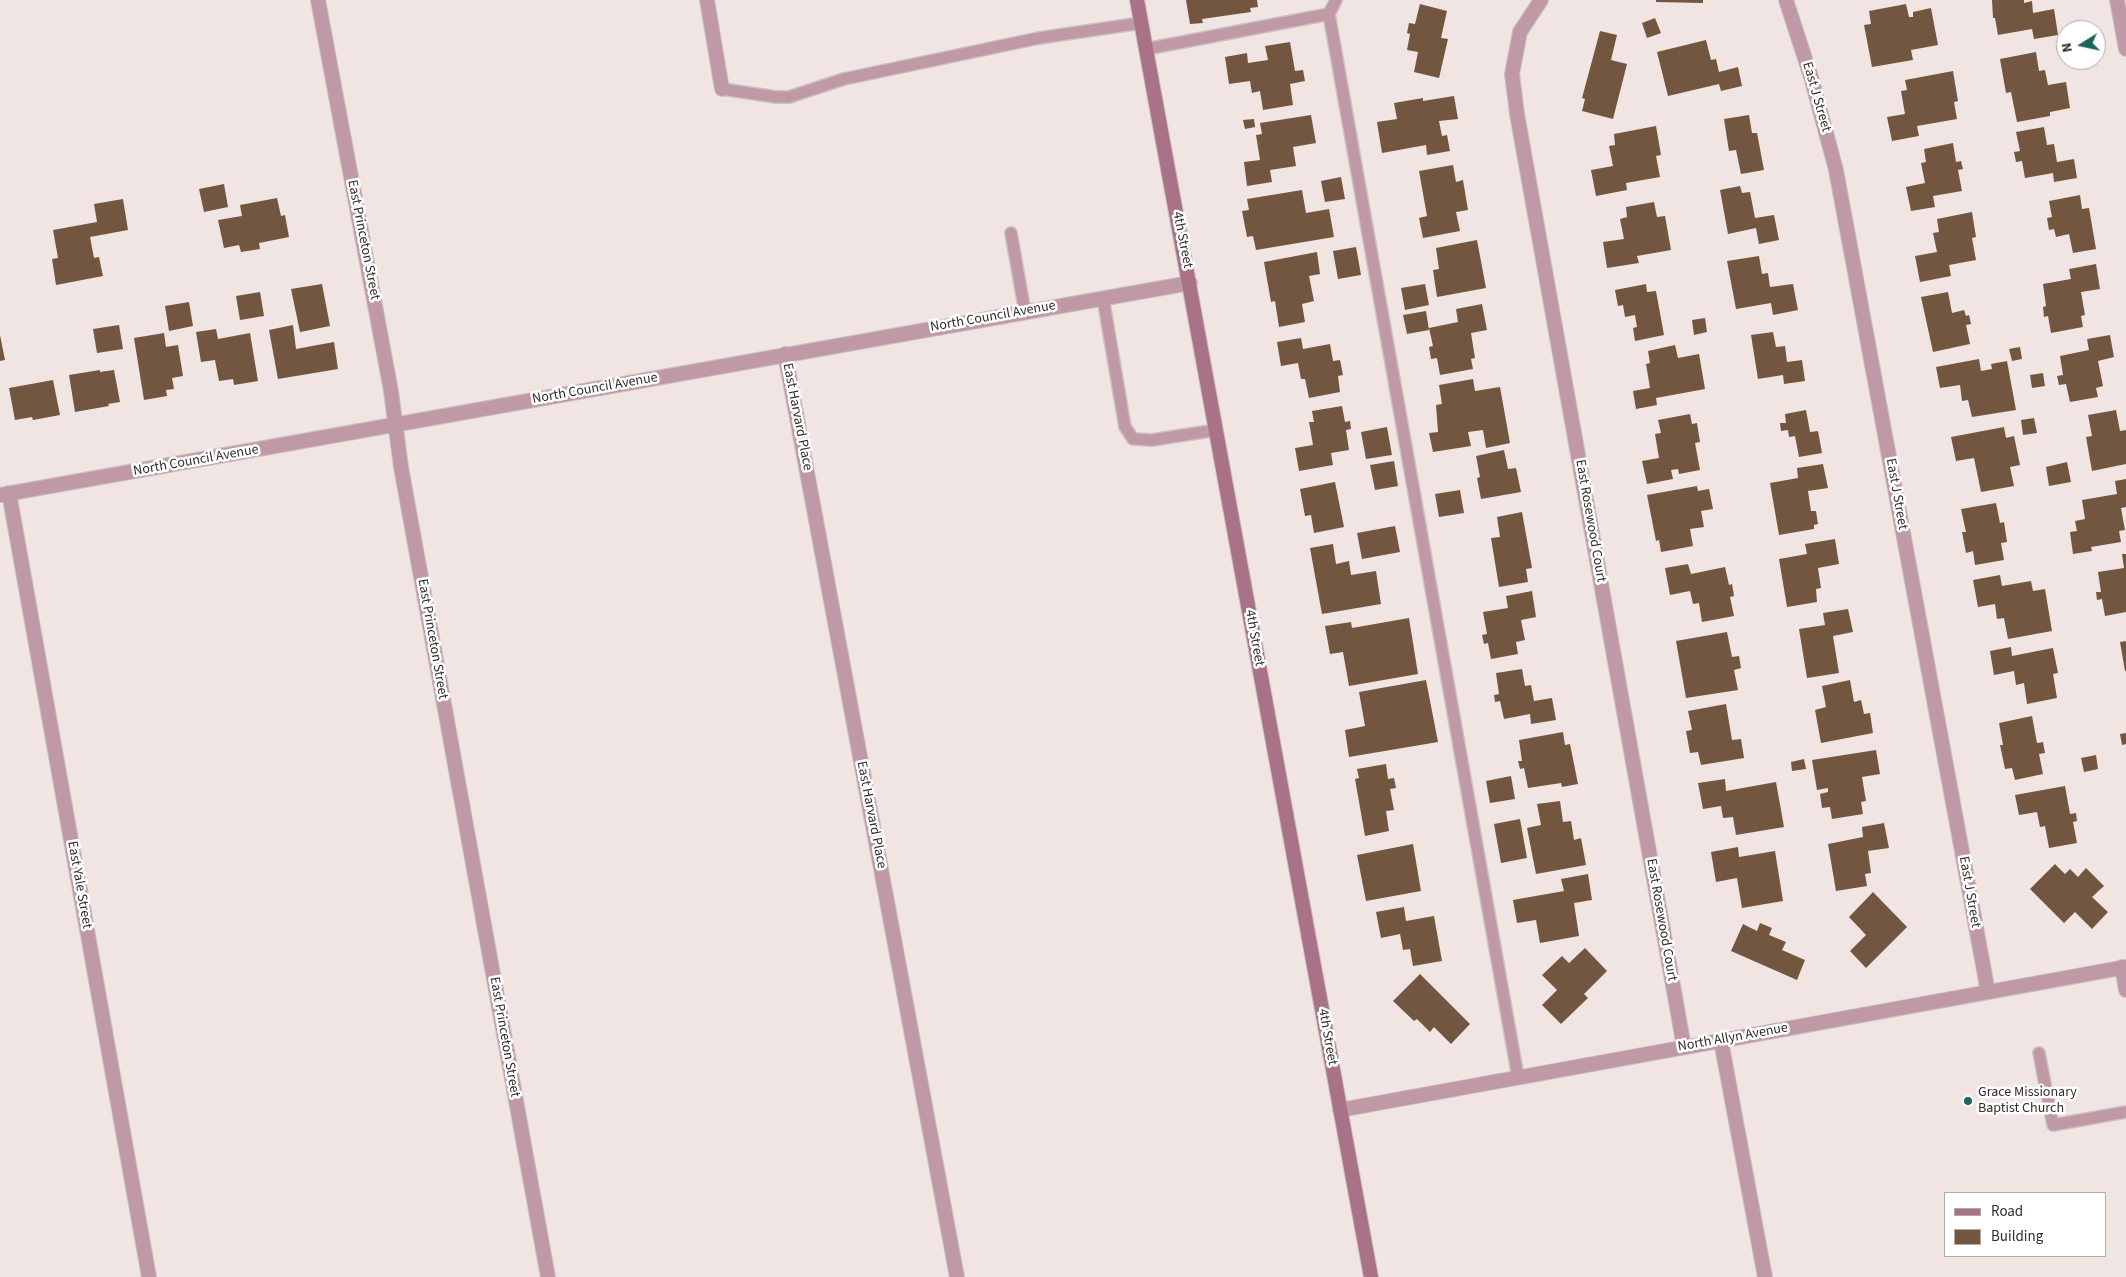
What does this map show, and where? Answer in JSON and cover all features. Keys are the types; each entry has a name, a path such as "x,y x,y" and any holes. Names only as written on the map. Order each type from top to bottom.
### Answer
{"main road":[{"name":"4th Street","path":"1137,0 1371,1277"}],"street":[{"name":"East Princeton Street","path":"318,0 548,1277"},
{"path":"707,0 722,89"},
{"name":"East Rosewood Court","path":"1541,0 1520,32 1512,74 1516,114 1684,1047"},
{"name":"East J Street","path":"1786,0 1811,77 1836,170 1988,992"},
{"path":"2117,0 2126,49"},
{"name":"North Council Avenue","path":"4,494 396,426 785,354 1190,283"},
{"name":"East Harvard Place","path":"785,354 957,1277"},
{"name":"East Yale Street","path":"4,494 149,1277"},
{"path":"2124,967 2126,990"},
{"name":"North Allyn Avenue","path":"1340,1110 2124,967"},
{"path":"1721,1040 1765,1277"}],"lane":[{"path":"1336,0 1329,14 1518,1078"},
{"path":"1146,49 1329,14"},
{"path":"722,89 748,94 789,97 844,79 1038,38 1141,23"},
{"path":"1010,233 1024,312"},
{"path":"1103,298 1125,427 1133,439 1152,440 1216,430"},
{"path":"2039,1053 2053,1125 2126,1112"}],"building":[{"path":"1186,0 1257,0 1258,7 1250,8 1251,12 1202,19 1203,23 1190,24"},
{"path":"1656,0 1703,0 1703,3 1656,2"},
{"path":"1992,0 2024,0 2024,3 2032,1 2033,13 2054,9 2056,35 2034,39 2032,29 1998,35 1995,18 1993,18"},
{"path":"1420,4 1447,11 1441,38 1448,39 1439,78 1414,72 1418,52 1407,50 1410,34 1407,33 1409,23 1415,24"},
{"path":"1906,4 1909,17 1913,17 1913,12 1931,8 1938,45 1911,50 1913,60 1872,67 1864,25 1871,24 1869,11"},
{"path":"1655,18 1661,33 1647,38 1642,23"},
{"path":"1600,31 1617,35 1611,60 1627,64 1613,119 1582,111 1585,99 1582,98"},
{"path":"1706,40 1711,60 1716,59 1719,72 1738,67 1742,86 1721,91 1719,84 1668,96 1657,52"},
{"path":"1290,42 1295,71 1303,70 1305,81 1290,84 1293,105 1263,110 1260,91 1252,93 1250,81 1229,84 1225,57 1247,53 1248,63 1268,60 1265,46"},
{"path":"2036,52 2039,71 2045,70 2048,85 2066,82 2070,108 2050,112 2050,116 2017,122 2011,92 2006,93 2000,59"},
{"path":"1953,71 1958,101 1954,102 1957,119 1917,126 1919,136 1892,141 1887,117 1905,114 1901,91 1907,90 1905,80"},
{"path":"1454,96 1458,119 1439,121 1442,136 1447,135 1450,151 1427,155 1426,145 1382,153 1377,122 1397,119 1394,103 1423,98 1423,101"},
{"path":"1311,115 1316,143 1293,147 1296,166 1270,170 1272,182 1247,186 1244,162 1260,160 1256,135 1262,134 1260,123"},
{"path":"1749,115 1752,133 1757,133 1764,170 1741,174 1736,150 1729,151 1724,119"},
{"path":"1254,119 1255,127 1245,129 1243,120"},
{"path":"1656,126 1661,155 1656,156 1660,177 1626,183 1627,190 1596,196 1591,170 1613,166 1609,146 1615,145 1614,134"},
{"path":"2044,127 2047,145 2054,144 2057,162 2074,159 2077,178 2054,182 2053,173 2025,178 2022,161 2016,162 2014,152 2020,151 2016,132"},
{"path":"1953,143 1956,162 1961,161 1963,169 1958,170 1962,191 1933,196 1935,207 1911,211 1906,187 1925,183 1921,163 1926,162 1924,149"},
{"path":"1453,165 1456,182 1463,180 1468,210 1456,212 1460,231 1423,238 1419,218 1427,216 1419,171"},
{"path":"1341,177 1345,199 1325,202 1321,181"},
{"path":"224,184 228,207 204,212 199,189"},
{"path":"1740,186 1742,193 1750,192 1755,218 1774,215 1779,240 1759,244 1756,228 1728,234 1720,190"},
{"path":"1302,190 1306,213 1329,209 1334,237 1256,250 1253,236 1247,237 1242,211 1249,210 1247,199"},
{"path":"2080,195 2082,209 2089,208 2096,249 2073,253 2069,234 2056,237 2054,229 2049,230 2047,218 2052,217 2049,201"},
{"path":"277,198 281,216 285,215 289,237 259,243 260,249 241,252 239,245 224,248 218,220 242,216 240,205"},
{"path":"123,199 128,230 90,237 94,258 99,257 103,276 56,285 52,259 58,258 53,230 97,222 94,204"},
{"path":"1654,202 1657,217 1665,216 1671,250 1637,256 1639,263 1607,268 1603,242 1624,239 1620,219 1627,217 1626,207"},
{"path":"1972,212 1976,237 1972,238 1976,260 1949,265 1951,276 1920,282 1915,256 1937,252 1933,233 1939,232 1937,219"},
{"path":"1477,240 1486,288 1437,297 1433,270 1439,269 1436,248"},
{"path":"1356,247 1361,275 1338,279 1333,251"},
{"path":"1317,252 1320,274 1309,276 1314,301 1302,304 1305,322 1279,327 1275,301 1271,302 1264,262"},
{"path":"1759,256 1762,274 1768,273 1770,287 1793,284 1798,310 1773,315 1771,303 1736,309 1727,261"},
{"path":"2096,264 2100,289 2081,292 2085,315 2081,316 2083,327 2051,333 2048,316 2044,317 2043,307 2046,306 2043,284 2071,279 2069,269"},
{"path":"322,284 330,326 300,332 291,289"},
{"path":"1425,284 1429,305 1405,310 1401,288"},
{"path":"1646,284 1647,292 1656,291 1664,335 1635,341 1633,328 1637,327 1635,315 1625,317 1623,305 1618,306 1615,290"},
{"path":"260,292 264,316 240,320 236,296"},
{"path":"1948,292 1952,313 1964,310 1966,316 1969,315 1971,324 1966,325 1970,344 1933,352 1921,297"},
{"path":"189,302 193,326 169,331 165,306"},
{"path":"1482,304 1487,330 1471,333 1475,358 1471,359 1473,369 1440,375 1437,358 1431,359 1429,347 1433,346 1429,328 1458,322 1456,309"},
{"path":"1426,311 1429,330 1407,334 1403,315"},
{"path":"1705,318 1707,332 1694,335 1692,320"},
{"path":"119,325 123,349 97,353 93,329"},
{"path":"293,325 296,349 334,342 338,369 278,379 269,330"},
{"path":"216,329 218,339 250,333 258,381 234,385 233,379 219,381 215,360 201,362 196,332"},
{"path":"1773,332 1776,347 1785,346 1787,362 1802,360 1805,381 1784,384 1783,375 1758,379 1751,335"},
{"path":"164,333 166,347 178,345 183,376 172,378 174,389 166,390 167,396 144,400 134,338"},
{"path":"0,335 5,360 0,361"},
{"path":"2110,335 2114,357 2098,361 2103,386 2096,388 2098,397 2070,402 2066,384 2059,385 2057,376 2063,375 2060,356 2089,350 2087,339"},
{"path":"1301,338 1303,349 1330,344 1333,361 1340,360 1343,375 1338,376 1340,392 1309,398 1305,379 1301,379 1298,363 1281,366 1277,342"},
{"path":"1675,345 1678,358 1699,354 1705,389 1656,398 1657,405 1636,409 1633,391 1650,388 1646,364 1650,363 1648,351"},
{"path":"2020,347 2022,359 2012,361 2009,349"},
{"path":"1979,359 1981,371 1992,369 1991,364 2007,361 2016,410 1972,417 1968,400 1962,401 1960,385 1940,388 1936,367"},
{"path":"100,370 100,372 114,370 120,402 108,404 109,406 75,412 69,375"},
{"path":"2043,373 2045,386 2032,388 2030,375"},
{"path":"1473,379 1475,391 1500,387 1510,443 1486,448 1483,430 1468,432 1471,446 1433,452 1429,433 1438,432 1436,405 1442,404 1439,385"},
{"path":"53,380 60,415 33,420 32,417 15,420 9,388"},
{"path":"1342,406 1345,422 1350,421 1351,429 1346,430 1349,450 1331,453 1333,465 1299,471 1295,448 1313,445 1309,422 1314,422 1312,411"},
{"path":"1806,410 1810,432 1818,431 1822,453 1799,457 1795,436 1789,437 1788,430 1781,431 1780,423 1786,423 1785,414"},
{"path":"2116,410 2120,431 2126,430 2126,464 2092,471 2086,437 2092,436 2088,415"},
{"path":"1690,414 1692,424 1697,423 1700,442 1695,443 1700,470 1679,474 1678,469 1671,470 1673,479 1647,484 1642,461 1659,458 1655,434 1661,433 1658,420"},
{"path":"2034,418 2037,433 2023,435 2021,420"},
{"path":"1387,427 1392,455 1366,459 1361,432"},
{"path":"2004,427 2006,438 2014,436 2020,465 2010,467 2014,486 1981,492 1974,458 1956,461 1951,437"},
{"path":"1504,450 1508,469 1516,468 1521,492 1481,499 1477,478 1480,477 1476,456"},
{"path":"1394,461 1398,486 1375,490 1370,465"},
{"path":"2067,462 2071,482 2049,486 2046,467"},
{"path":"1823,464 1828,488 1808,491 1811,511 1816,511 1818,524 1814,525 1814,529 1779,535 1770,483 1798,478 1797,468"},
{"path":"2126,479 2126,507 2121,508 2125,530 2119,531 2121,542 2091,547 2092,551 2073,554 2070,532 2077,531 2075,521 2085,519 2082,500 2117,494 2115,481"},
{"path":"1335,482 1344,527 1314,533 1311,515 1305,516 1300,489"},
{"path":"1697,486 1698,491 1709,489 1713,509 1701,511 1704,527 1690,529 1693,546 1661,552 1659,540 1656,541 1647,495"},
{"path":"1460,490 1464,513 1439,517 1435,494"},
{"path":"1996,503 2000,523 2004,522 2007,542 2001,543 2004,560 1975,565 1973,551 1966,553 1962,532 1966,532 1961,509"},
{"path":"1522,512 1532,568 1526,569 1528,582 1499,587 1491,538 1500,537 1497,517"},
{"path":"1395,526 1400,552 1362,559 1357,533"},
{"path":"1835,539 1839,564 1818,568 1821,588 1816,589 1817,602 1787,607 1779,559 1807,554 1805,544"},
{"path":"1333,544 1336,564 1349,561 1351,575 1376,571 1381,604 1322,614 1310,548"},
{"path":"2122,554 2126,554 2126,612 2105,616 2102,599 2097,600 2096,592 2101,592 2098,572 2124,568"},
{"path":"1688,564 1691,574 1725,567 1729,585 1732,584 1734,596 1730,597 1734,616 1702,622 1699,603 1693,604 1690,591 1670,595 1665,568"},
{"path":"2000,575 2002,586 2031,581 2033,591 2045,589 2052,631 2008,639 2004,618 1997,619 1995,604 1978,607 1973,580"},
{"path":"1532,591 1536,617 1521,620 1525,640 1516,642 1518,654 1491,659 1488,643 1484,644 1482,635 1487,634 1483,612 1508,608 1506,596"},
{"path":"1848,609 1853,632 1833,636 1839,673 1807,678 1799,629 1825,625 1823,613"},
{"path":"1409,618 1418,674 1349,686 1343,652 1330,654 1325,626 1351,622 1352,628"},
{"path":"1727,632 1732,657 1739,656 1741,668 1734,670 1738,690 1686,698 1676,641"},
{"path":"2126,641 2126,671 2125,671 2120,642"},
{"path":"2011,647 2012,656 2053,648 2058,673 2053,674 2057,698 2027,704 2024,683 2016,685 2014,671 1994,675 1990,651"},
{"path":"1522,669 1525,686 1531,685 1534,701 1552,698 1556,720 1531,724 1530,714 1504,719 1500,701 1495,702 1494,695 1499,694 1496,673"},
{"path":"1426,680 1438,742 1349,757 1345,730 1365,726 1359,692"},
{"path":"1850,680 1854,702 1861,700 1864,714 1870,713 1873,733 1821,743 1815,710 1826,707 1822,686"},
{"path":"1726,704 1732,740 1741,739 1744,758 1701,765 1698,752 1690,753 1686,731 1692,730 1688,711"},
{"path":"2032,716 2037,743 2043,742 2045,753 2039,754 2043,774 2015,780 2012,768 2005,769 2000,745 2003,745 1999,723"},
{"path":"1563,732 1565,745 1570,744 1578,784 1562,787 1561,783 1528,788 1524,768 1520,769 1518,761 1522,761 1519,740"},
{"path":"2126,733 2126,744 2122,745 2120,734"},
{"path":"1876,750 1880,774 1862,777 1866,801 1861,802 1863,814 1832,819 1830,807 1822,808 1820,794 1828,792 1828,788 1817,790 1812,760"},
{"path":"2096,755 2098,769 2084,772 2081,758"},
{"path":"1804,759 1806,769 1792,771 1791,762"},
{"path":"1386,764 1388,779 1394,778 1396,788 1390,789 1394,810 1386,811 1389,831 1365,836 1355,779 1359,778 1357,769"},
{"path":"1511,776 1515,799 1490,803 1486,781"},
{"path":"1725,779 1726,791 1776,782 1784,827 1736,835 1733,817 1723,818 1721,806 1703,809 1698,783"},
{"path":"2065,786 2070,814 2076,813 2077,821 2073,822 2077,843 2049,848 2045,826 2040,827 2037,812 2019,815 2015,795"},
{"path":"1560,801 1563,822 1571,821 1574,840 1581,838 1586,865 1536,874 1527,828 1541,825 1537,804"},
{"path":"1520,819 1527,858 1501,863 1494,824"},
{"path":"1884,823 1889,848 1868,851 1871,873 1865,874 1867,886 1836,891 1828,844 1863,837 1862,827"},
{"path":"1413,844 1421,891 1366,901 1357,855"},
{"path":"1738,847 1739,857 1775,851 1783,901 1742,908 1737,878 1716,882 1711,852"},
{"path":"2055,864 2065,874 2070,869 2078,877 2086,868 2104,886 2092,897 2108,912 2092,929 2075,912 2064,923 2030,889"},
{"path":"1588,874 1592,900 1574,903 1579,936 1540,943 1536,920 1517,923 1513,900 1564,891 1561,879"},
{"path":"1873,892 1907,927 1866,968 1850,951 1866,935 1849,917"},
{"path":"1404,907 1406,921 1434,916 1442,961 1413,966 1410,949 1403,950 1400,934 1381,938 1376,912"},
{"path":"1760,923 1772,928 1769,935 1786,942 1782,950 1805,960 1797,980 1731,951 1743,924 1757,931"},
{"path":"1585,948 1607,971 1584,994 1588,998 1561,1024 1542,1005 1557,990 1542,975 1562,956 1569,963"},
{"path":"1420,974 1470,1024 1451,1044 1434,1027 1430,1032 1417,1019 1414,1021 1393,1001"}],"place":[{"name":"Grace Missionary Baptist Church","path":"1968,1101"}]}
